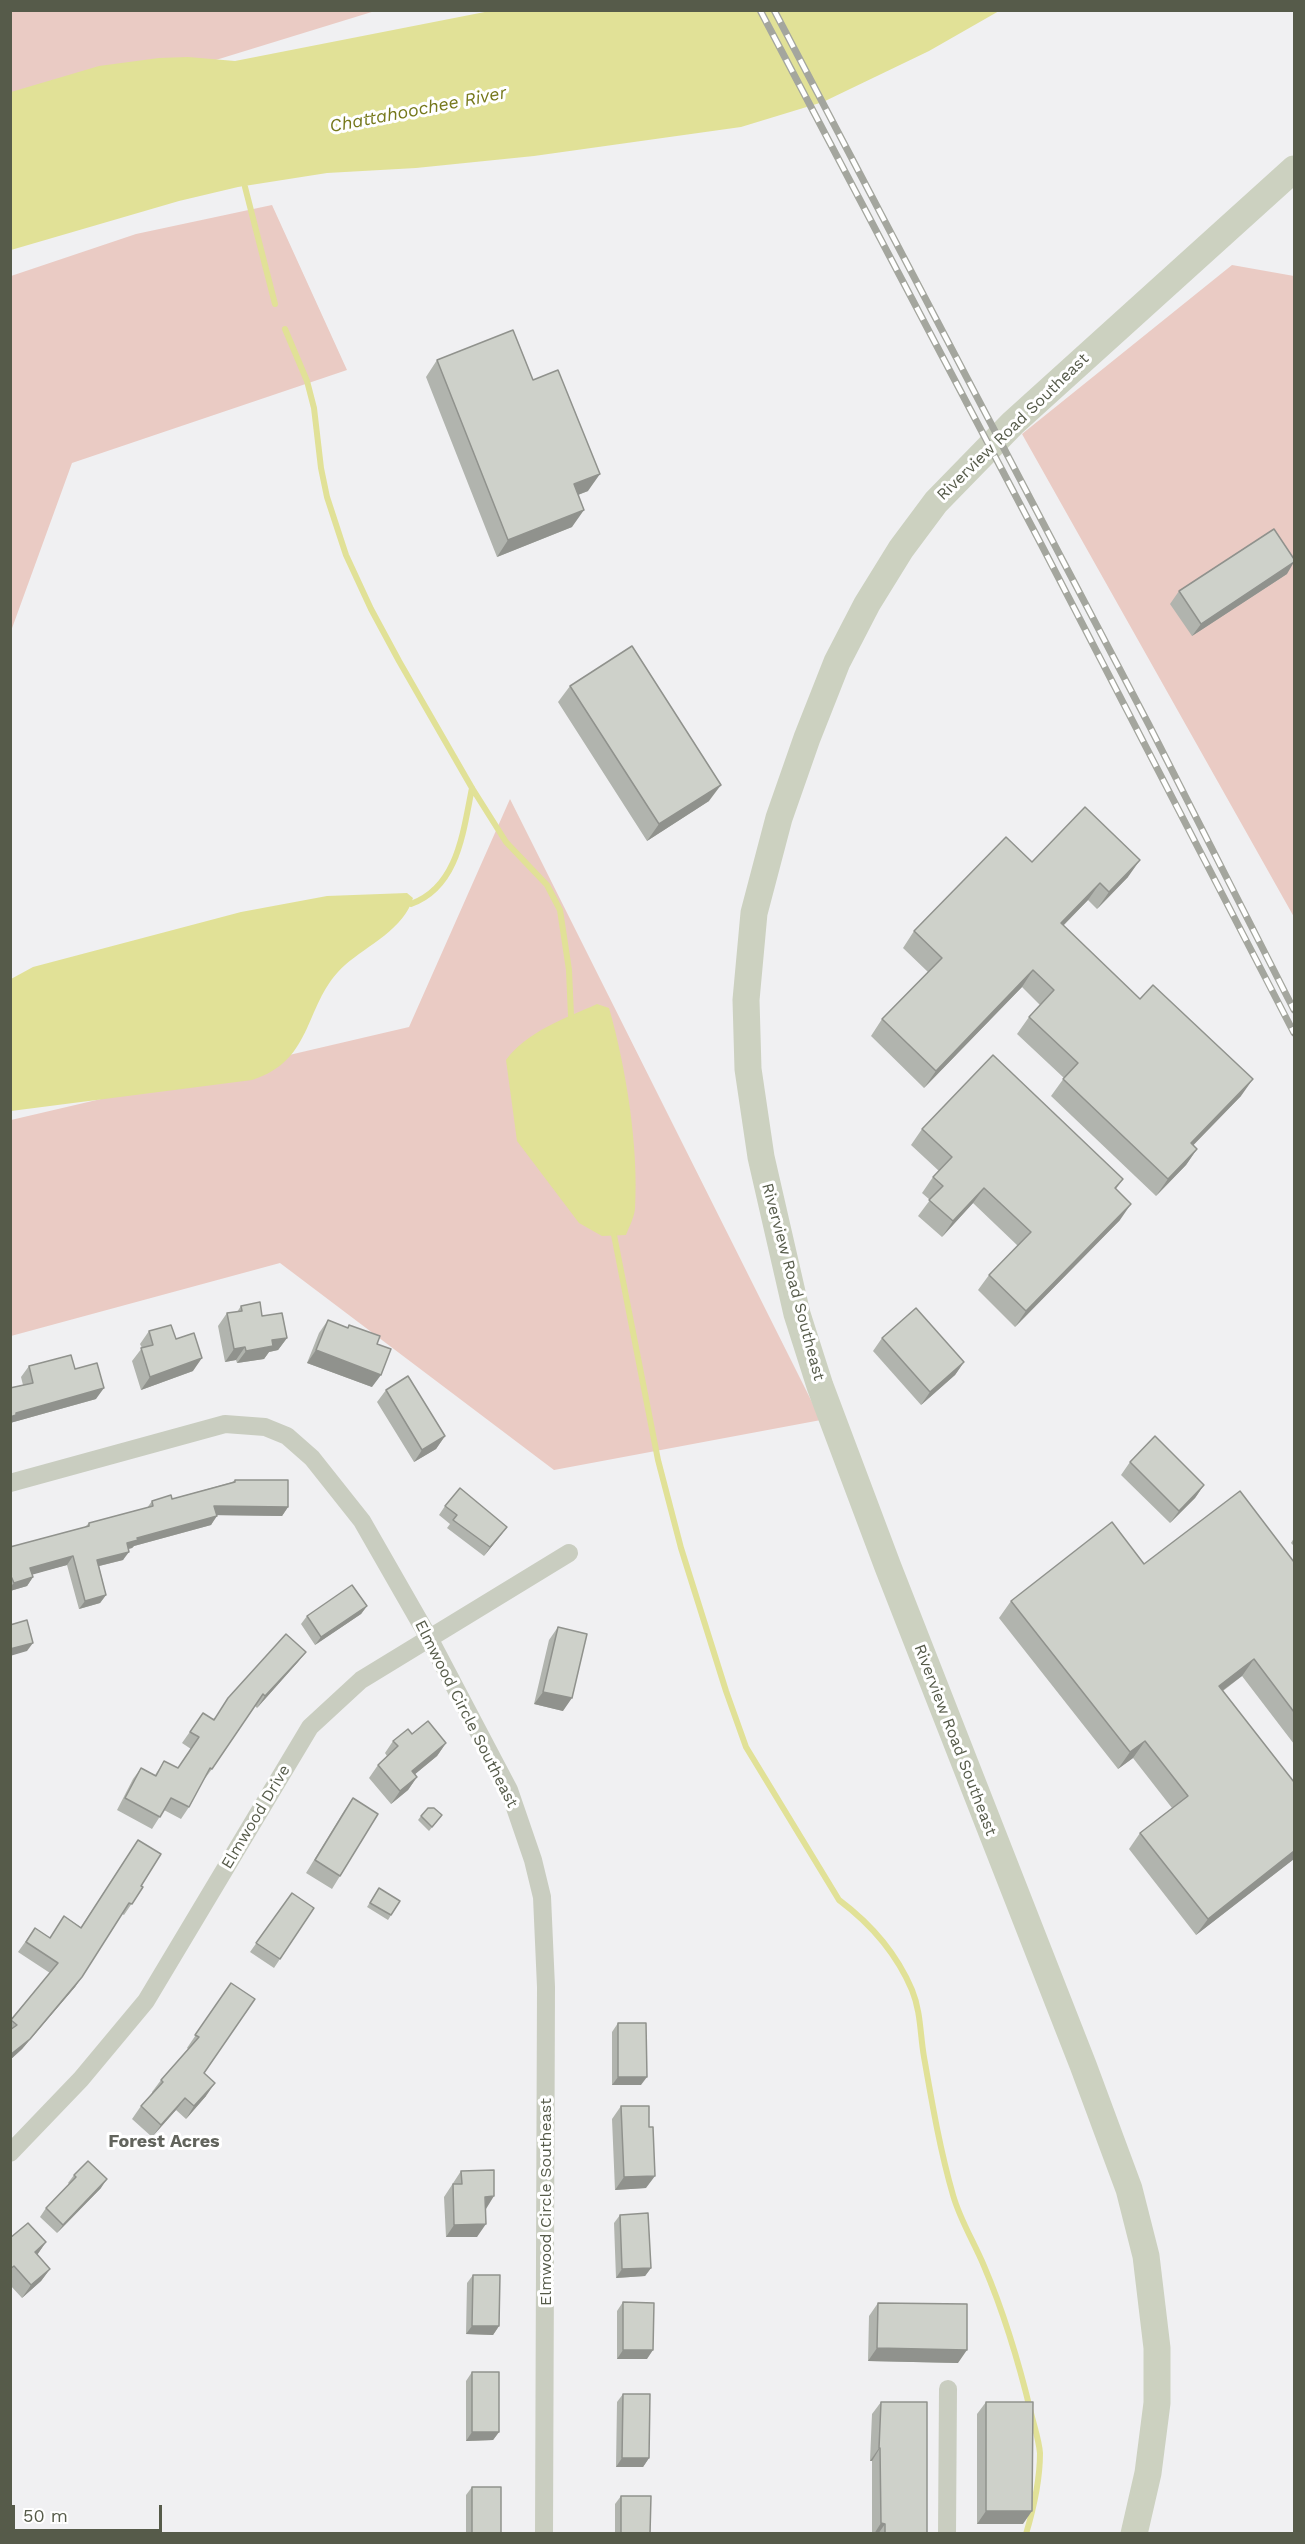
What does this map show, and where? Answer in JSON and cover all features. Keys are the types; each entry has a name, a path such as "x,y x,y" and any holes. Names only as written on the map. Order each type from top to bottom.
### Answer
{"street":[{"name":"Riverview Road Southeast","path":"1134,2534 1148,2474 1157,2403 1157,2348 1146,2256 1129,2189 1087,2075 888,1567 820,1386 797,1314 760,1157 748,1069 746,1000 754,913 779,818 837,662 867,604 895,558 936,502 1013,423 1294,169"},
{"name":"Elmwood Circle Southeast","path":"10,1483 225,1424 265,1427 287,1436 312,1458 362,1521 429,1638 509,1790 533,1860 542,1897 546,1987 544,2534"},
{"name":"Elmwood Drive","path":"10,2153 81,2079 146,2001 310,1727 361,1680 569,1553"},
{"path":"947,2534 948,2389"}],"shaded area":[{"path":"11,11 375,11 11,123"},
{"path":"272,205 347,370 72,463 11,631 11,276 136,234"},
{"path":"1232,265 1294,276 1294,917 1022,434"},
{"path":"510,799 821,1420 554,1470 280,1263 11,1336 11,1120 409,1027"}],"water":[{"name":"Chattahoochee River","path":"495,10 999,11 929,51 823,102 741,127 534,156 416,168 327,173 238,187 179,201 11,250 11,92 99,66 159,58 188,57 235,61"},
{"path":"407,893 413,898 402,919 394,928 345,965 332,980 298,1045 288,1059 273,1071 252,1080 11,1111 11,979 33,967 241,912 327,896"},
{"path":"597,1004 609,1008 621,1056 630,1108 636,1185 633,1219 626,1235 602,1236 579,1223 517,1141 506,1060 524,1041 535,1034"}],"building":[{"path":"513,330 533,380 558,370 600,474 574,484 584,510 508,540 437,360"},
{"path":"1274,529 1294,562 1201,624 1179,591"},
{"path":"632,646 721,785 659,824 570,686"},
{"path":"1085,807 1140,860 1109,892 1100,883 1061,923 1140,999 1153,985 1253,1079 1191,1143 1197,1149 1168,1179 1063,1079 1078,1063 1029,1017 1054,990 1033,970 936,1071 882,1019 942,958 914,931 1006,837 1032,862"},
{"path":"993,1055 1123,1179 1115,1188 1131,1204 1026,1311 989,1275 1031,1232 984,1188 953,1221 929,1200 943,1186 933,1177 952,1157 922,1129"},
{"path":"260,1302 262,1316 282,1313 287,1338 272,1340 273,1346 246,1351 245,1347 234,1349 227,1313 242,1311 241,1306"},
{"path":"916,1308 964,1362 930,1392 882,1338"},
{"path":"328,1320 380,1336 377,1344 391,1349 381,1375 316,1350"},
{"path":"171,1325 176,1339 194,1333 202,1358 150,1377 141,1348 153,1345 149,1331"},
{"path":"71,1355 75,1369 97,1363 104,1388 16,1413 10,1417 10,1388 33,1383 29,1366"},
{"path":"408,1376 445,1436 422,1450 386,1390"},
{"path":"1155,1436 1204,1485 1179,1511 1130,1462"},
{"path":"235,1480 288,1480 288,1507 214,1506 217,1516 137,1538 138,1540 127,1543 129,1552 97,1560 106,1595 85,1601 73,1556 30,1568 33,1577 14,1583 10,1574 10,1547 153,1506 152,1501 171,1495 172,1499 235,1482"},
{"path":"460,1488 507,1527 490,1547 453,1520 457,1515 445,1506"},
{"path":"1240,1491 1294,1562 1294,1712 1254,1659 1219,1686 1294,1782 1294,1851 1208,1919 1140,1833 1188,1796 1145,1741 1130,1752 1011,1601 1112,1522 1144,1564"},
{"path":"352,1585 367,1606 321,1637 307,1616"},
{"path":"27,1620 33,1643 10,1649 10,1625"},
{"path":"558,1627 587,1634 572,1698 543,1692"},
{"path":"286,1634 306,1652 265,1696 263,1694 212,1769 210,1768 189,1807 171,1798 160,1817 125,1798 141,1768 156,1776 164,1761 178,1768 199,1737 190,1732 203,1713 214,1720 228,1698"},
{"path":"428,1721 446,1743 412,1771 417,1777 400,1791 378,1765 398,1746 393,1741 408,1729 412,1734"},
{"path":"353,1798 378,1814 340,1876 315,1860"},
{"path":"428,1808 434,1808 442,1815 432,1827 421,1816"},
{"path":"138,1840 161,1854 141,1886 143,1887 132,1904 129,1903 82,1977 30,2039 10,2055 10,2030 17,2025 11,2020 58,1963 26,1942 35,1928 50,1938 64,1916 81,1928"},
{"path":"379,1888 400,1901 391,1915 370,1903"},
{"path":"292,1893 314,1908 280,1959 256,1943"},
{"path":"231,1983 255,1999 204,2073 215,2083 194,2106 185,2098 161,2125 141,2106 199,2037 195,2035"},
{"path":"618,2023 646,2023 647,2077 618,2077"},
{"path":"621,2106 649,2106 649,2127 653,2127 655,2176 624,2177"},
{"path":"88,2161 107,2179 63,2225 46,2208"},
{"path":"494,2170 494,2196 485,2197 486,2224 454,2225 453,2184 462,2184 461,2171"},
{"path":"648,2213 651,2268 622,2269 620,2215"},
{"path":"28,2223 46,2242 35,2252 50,2269 31,2285 14,2266 10,2269 10,2238"},
{"path":"473,2275 500,2275 499,2326 472,2326"},
{"path":"623,2302 654,2303 653,2350 623,2350"},
{"path":"878,2303 967,2304 967,2350 877,2348"},
{"path":"472,2372 499,2372 499,2432 472,2432"},
{"path":"623,2394 650,2394 649,2458 622,2458"},
{"path":"881,2402 927,2402 927,2534 885,2534 885,2524 881,2523 879,2448"},
{"path":"986,2402 1033,2402 1032,2511 986,2511"},
{"path":"472,2487 501,2487 501,2534 472,2534"},
{"path":"621,2496 651,2496 650,2534 621,2534"}],"waterway":[{"path":"245,187 275,304"},
{"path":"285,329 307,381 314,408 327,497 346,555 371,609 472,788 506,842 547,885 560,910 569,970 571,1016"},
{"path":"411,904 427,896 449,871 461,840 472,788"},
{"path":"614,1235 658,1460 681,1548 746,1747 839,1900 882,1940 906,1976 915,1998 933,2109 953,2195 984,2266 1004,2320 1039,2443 1038,2484 1026,2534"}],"railway":[{"path":"760,10 1041,544 1294,1033"},
{"path":"774,10 1149,725 1294,1010"}],"district":[{"name":"Forest Acres","path":"164,2142"}]}
